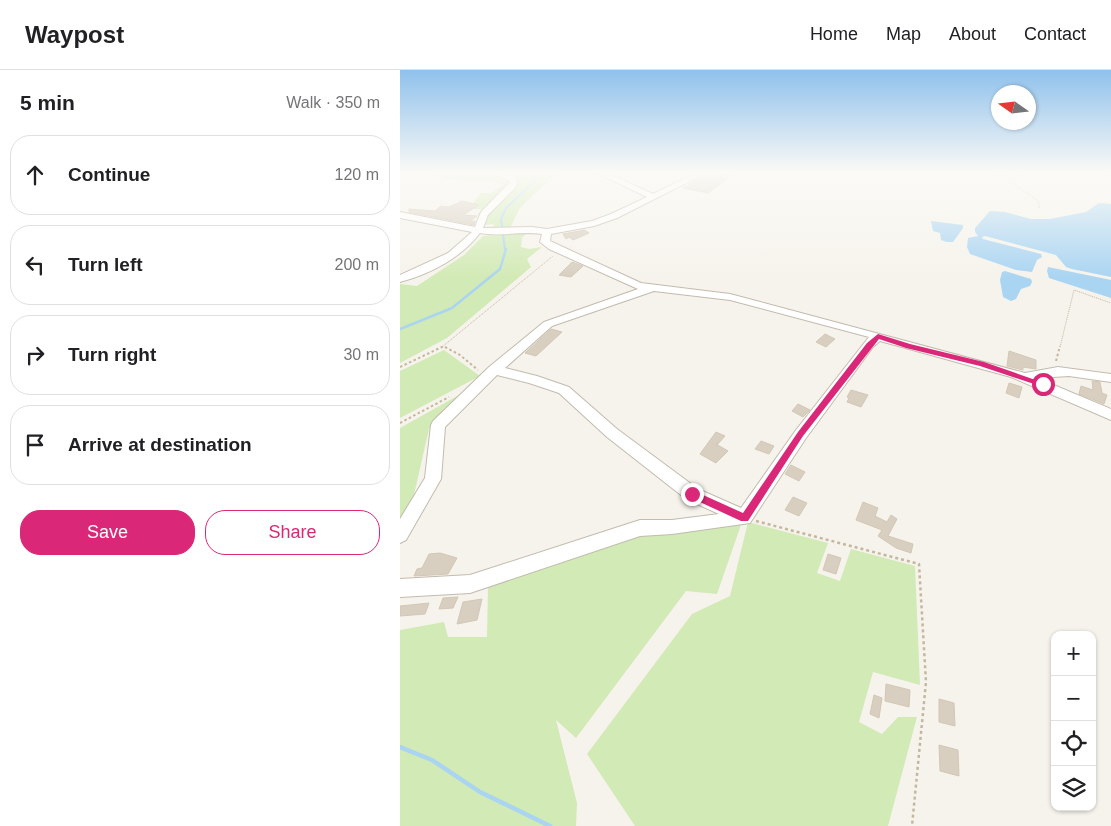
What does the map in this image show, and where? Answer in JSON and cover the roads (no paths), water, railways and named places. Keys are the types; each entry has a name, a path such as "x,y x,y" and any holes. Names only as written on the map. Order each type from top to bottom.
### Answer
{"street":[{"path":"400,279 450,258 478,230 484,219 484,214 490,208"},
{"path":"400,215 478,230 547,232 594,223 628,208"},
{"path":"547,232 544,236 545,242 639,286 730,297 878,336 908,346 941,353 1026,378 1111,415"},
{"path":"400,535 433,478 438,425 490,374 548,324 652,288"},
{"path":"400,588 470,584 640,528 672,527 744,518 801,434 869,344 878,336"},
{"path":"1026,378 1034,374 1078,372 1111,378"},
{"path":"490,374 532,379 564,390 612,433 692,494 744,518"}],"water":[{"path":"1091,208 1111,208 1111,277 1072,269 1066,267 1056,255 985,236 982,237 983,239 1041,254 1042,257 1037,260 1032,272 1016,270 970,254 967,247 968,238 978,236 975,228 990,211 1005,212 1031,219 1050,219 1086,212"},
{"path":"931,221 963,225 963,228 953,242 947,242 941,240 940,233 933,231"},
{"path":"1048,267 1111,280 1111,298 1049,278"},
{"path":"1005,271 1031,279 1032,282 1030,286 1021,289 1016,299 1011,301 1003,297 1000,280 1002,272"}],"waterway":[{"path":"505,250 501,219 506,208"},
{"path":"400,329 452,308 500,269 506,249"},
{"path":"400,747 432,760 480,792 550,826"}]}
